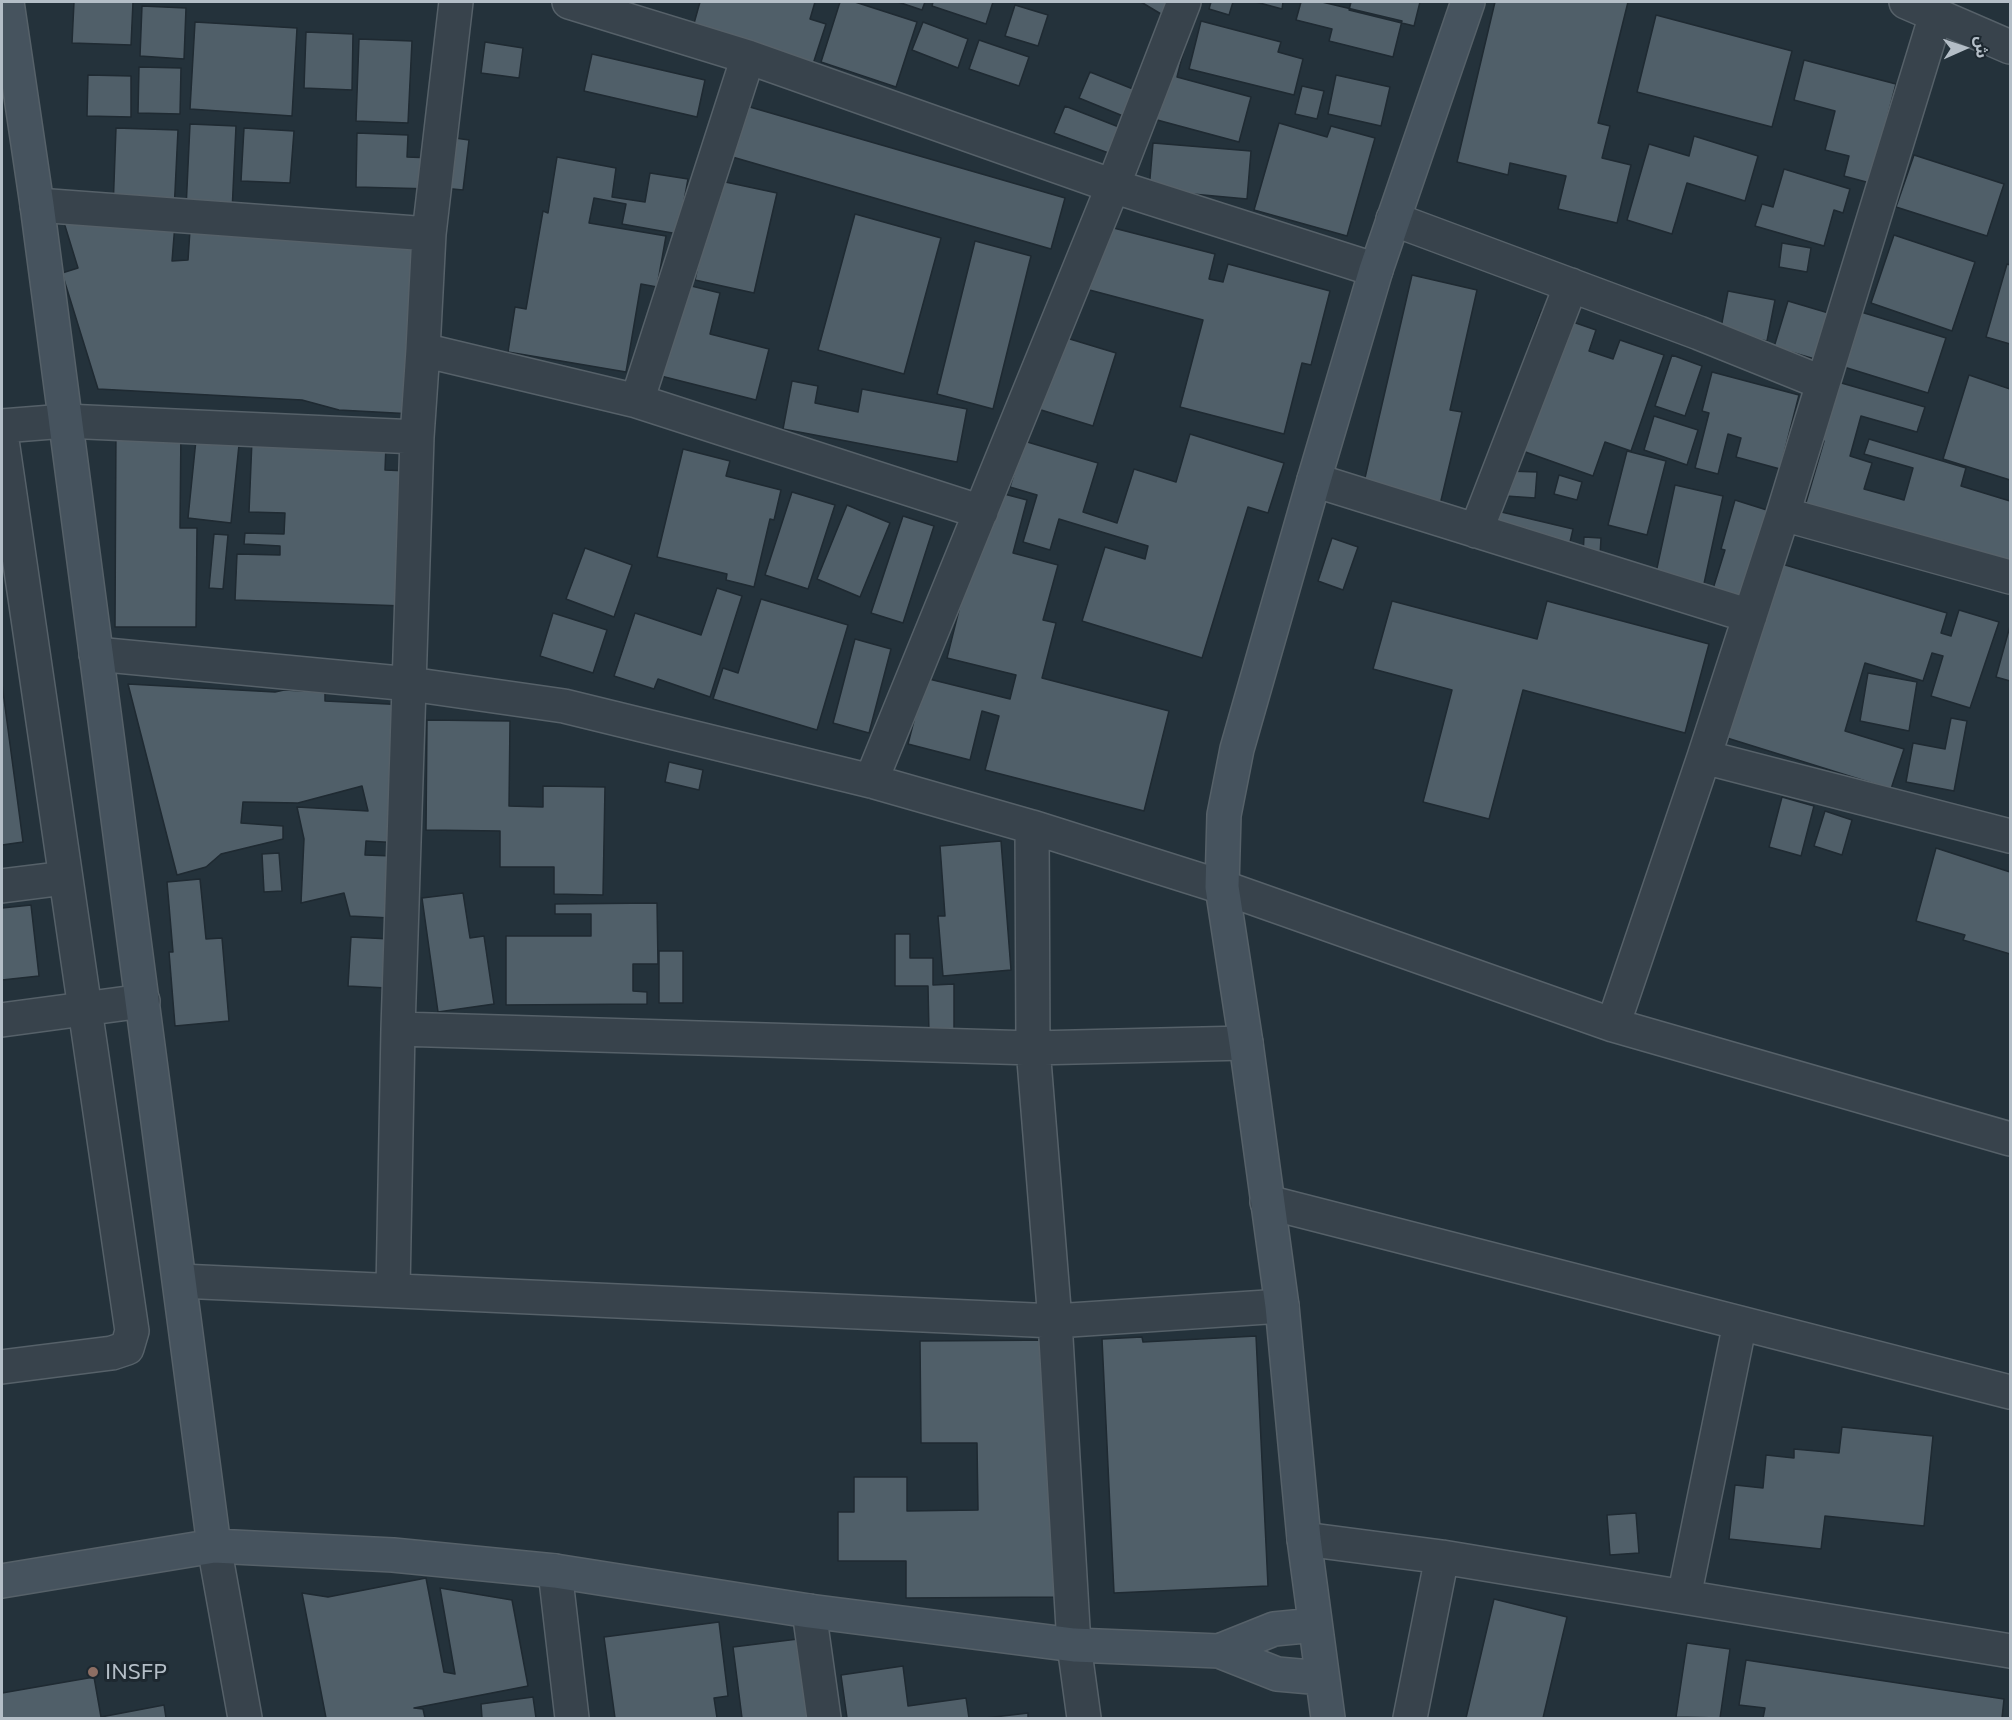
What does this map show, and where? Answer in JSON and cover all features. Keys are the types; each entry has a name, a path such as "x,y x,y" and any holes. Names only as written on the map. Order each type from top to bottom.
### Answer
{"street":[{"path":"7,2 37,205 214,1546 245,1719"},
{"path":"393,1290 398,1029 417,437 429,234 456,2"},
{"path":"569,2 748,57 1113,186 1376,270"},
{"path":"871,781 1113,186 1184,2"},
{"path":"1328,1719 1304,1539 1282,1306 1222,887 1224,815 1238,749 1376,270 1468,2"},
{"path":"1906,2 2010,47"},
{"path":"1613,1025 1704,757 1783,513 1936,15"},
{"path":"637,401 748,57"},
{"path":"37,205 429,234"},
{"path":"1393,219 1699,333 1823,383"},
{"path":"1476,531 1571,285"},
{"path":"423,350 637,401 981,512"},
{"path":"2,426 65,421 417,437"},
{"path":"2,440 11,565 65,878 132,1331 128,1348 112,1353 2,1367"},
{"path":"1314,480 1750,616"},
{"path":"1783,513 2010,577"},
{"path":"96,654 410,684 564,706 871,781 1032,827 1222,887 1613,1025 2010,1139"},
{"path":"1704,757 2010,836"},
{"path":"1032,827 1033,1048 1055,1321 1074,1645 1084,1719"},
{"path":"2,886 65,878"},
{"path":"2,1020 143,1001"},
{"path":"398,1029 1033,1048 1246,1043"},
{"path":"1267,1202 2010,1392"},
{"path":"180,1281 1055,1321 1282,1306"},
{"path":"1684,1597 1740,1323"},
{"path":"1304,1539 1442,1557 2010,1651"},
{"path":"2,1581 214,1546 393,1556 555,1570 809,1611 1074,1645 1219,1651 1277,1674 1322,1678"},
{"path":"1410,1719 1442,1557"},
{"path":"555,1570 572,1719"},
{"path":"809,1611 824,1719"},
{"path":"1219,1651 1274,1629 1315,1625"}],"building":[{"path":"74,2 133,2 131,45 72,43"},
{"path":"700,2 815,2 810,19 826,24 813,64 693,27"},
{"path":"840,2 855,2 917,22 896,87 821,62"},
{"path":"898,2 925,2 922,10"},
{"path":"933,2 993,2 986,24 932,6"},
{"path":"1141,2 1169,2 1161,14"},
{"path":"1211,2 1233,2 1229,15 1209,9"},
{"path":"1256,2 1283,2 1282,9"},
{"path":"1301,2 1322,2 1402,21 1393,57 1329,41 1332,29 1296,20"},
{"path":"1351,2 1420,2 1414,26 1349,10"},
{"path":"1495,2 1628,2 1598,123 1610,126 1602,158 1631,165 1617,223 1558,209 1566,176 1510,163 1508,175 1457,162"},
{"path":"1015,5 1048,15 1038,46 1005,36"},
{"path":"142,6 186,8 184,59 140,56"},
{"path":"1656,15 1792,51 1772,127 1637,92"},
{"path":"1201,21 1281,42 1278,52 1303,59 1294,95 1189,69"},
{"path":"195,22 297,28 292,116 190,109"},
{"path":"923,22 968,39 958,68 912,50"},
{"path":"1190,26 1177,77 1251,97 1239,142 1146,117"},
{"path":"306,32 353,34 352,90 304,88"},
{"path":"359,39 412,41 408,123 356,121"},
{"path":"979,40 1029,57 1019,86 969,69"},
{"path":"485,42 523,48 519,78 481,73"},
{"path":"592,54 705,80 697,117 584,91"},
{"path":"1804,60 1896,84 1870,183 1844,176 1849,156 1825,150 1835,111 1794,100"},
{"path":"139,67 181,68 180,114 138,113"},
{"path":"1090,72 1138,91 1128,118 1079,98"},
{"path":"88,75 131,76 131,117 87,116"},
{"path":"1336,75 1390,87 1381,126 1328,114"},
{"path":"1302,86 1324,91 1317,119 1295,114"},
{"path":"736,103 1065,198 1051,249 722,154"},
{"path":"1065,106 1124,129 1114,155 1054,133"},
{"path":"1279,123 1327,137 1331,126 1375,138 1347,236 1254,210"},
{"path":"190,124 236,126 232,212 186,209"},
{"path":"116,128 178,130 174,212 113,210"},
{"path":"244,128 294,131 290,183 241,181"},
{"path":"357,133 408,135 407,157 433,158 432,189 356,187"},
{"path":"1694,136 1758,156 1745,201 1687,183 1672,234 1627,220 1649,144 1689,156"},
{"path":"448,137 469,140 463,190 442,188"},
{"path":"1153,143 1251,151 1247,199 1149,190"},
{"path":"1914,155 2004,184 1987,236 1896,207"},
{"path":"557,157 616,168 612,197 645,202 650,173 688,179 678,234 622,224 626,204 594,198 589,223 666,236 657,287 641,284 626,372 508,352 515,307 526,309 543,211 548,213"},
{"path":"1784,169 1850,189 1843,213 1834,210 1824,246 1755,226 1762,204 1773,207"},
{"path":"716,180 777,193 754,293 695,280"},
{"path":"855,214 941,238 904,374 818,350"},
{"path":"62,216 175,224 172,261 188,260 190,230 421,247 413,414 339,410 302,400 98,389 62,273 78,268"},
{"path":"1098,224 1215,254 1209,279 1223,282 1228,264 1330,291 1311,365 1302,363 1284,434 1180,407 1203,320 1082,288"},
{"path":"1894,235 1975,262 1952,331 1871,303"},
{"path":"975,241 1031,256 993,409 937,394"},
{"path":"1782,243 1811,248 1807,272 1779,267"},
{"path":"2007,264 2010,265 2010,344 1986,337"},
{"path":"1412,275 1477,290 1450,410 1462,412 1438,513 1361,495"},
{"path":"675,282 720,293 710,334 769,349 756,400 653,374"},
{"path":"1728,291 1775,300 1767,341 1720,333"},
{"path":"1788,301 1832,314 1818,360 1774,347"},
{"path":"1541,311 1596,330 1589,351 1613,359 1620,340 1664,355 1631,451 1605,442 1593,476 1517,449 1487,466"},
{"path":"1861,312 1946,338 1928,393 1844,367"},
{"path":"1060,336 1116,353 1093,426 1038,409"},
{"path":"1672,355 1702,366 1685,416 1655,406"},
{"path":"1712,372 1799,395 1780,469 1736,457 1741,438 1728,434 1718,474 1695,468 1709,413 1702,411"},
{"path":"1969,375 2010,389 2010,480 1943,459"},
{"path":"1824,378 1925,407 1917,432 1861,416 1850,456 1872,463 1864,489 1904,500 1913,468 1864,454 1869,439 1966,468 1961,486 2010,501 2010,571 1805,506 1824,441 1807,437"},
{"path":"792,381 818,386 815,403 858,412 862,389 967,409 957,462 783,429"},
{"path":"1654,416 1698,430 1687,465 1644,450"},
{"path":"116,426 181,427 180,528 197,528 196,627 115,627"},
{"path":"197,430 240,435 231,523 188,518"},
{"path":"1190,434 1284,463 1268,513 1248,507 1202,658 1082,621 1105,547 1145,559 1148,546 1059,519 1050,550 1023,542 1037,495 1010,487 1024,441 1098,463 1083,512 1117,523 1134,469 1176,482"},
{"path":"252,440 386,445 385,470 409,471 404,606 235,600 237,554 280,555 280,546 244,544 245,533 284,534 285,513 249,512"},
{"path":"683,449 730,461 726,476 781,490 774,520 770,519 754,587 726,580 727,574 657,557"},
{"path":"1627,451 1666,461 1647,535 1608,525"},
{"path":"1508,471 1537,472 1535,498 1506,496"},
{"path":"1559,475 1582,482 1577,500 1554,494"},
{"path":"1675,485 1723,496 1700,602 1652,591"},
{"path":"989,490 1027,500 1013,553 1058,565 1043,620 1056,623 1042,678 1169,711 1144,811 985,770 999,716 982,711 970,760 908,744 925,678 1010,699 1016,675 947,658"},
{"path":"792,492 835,505 808,589 765,575"},
{"path":"1735,500 1770,511 1743,602 1712,592 1725,550 1721,549"},
{"path":"847,505 890,523 860,597 817,579"},
{"path":"1493,510 1573,529 1567,555 1487,536"},
{"path":"903,516 934,526 903,623 871,613"},
{"path":"214,534 228,535 223,589 209,588"},
{"path":"1584,537 1601,538 1600,556 1583,555"},
{"path":"1332,538 1358,547 1343,590 1318,581"},
{"path":"585,548 632,565 614,617 566,599"},
{"path":"1765,559 1947,613 1941,633 1951,636 1959,610 1999,622 1970,708 1931,696 1943,656 1932,653 1923,681 1865,663 1845,731 1904,749 1891,789 1711,733"},
{"path":"717,588 742,596 710,697 658,679 654,689 614,676 635,613 701,635"},
{"path":"761,599 848,625 817,730 713,699 723,668 738,673"},
{"path":"1392,601 1537,639 1547,601 1709,644 1685,733 1523,690 1489,819 1423,802 1452,690 1373,669"},
{"path":"553,613 607,630 593,673 540,656"},
{"path":"2010,626 2010,681 1996,677"},
{"path":"855,639 891,649 869,733 833,723"},
{"path":"1868,673 1917,682 1909,731 1860,721"},
{"path":"2,684 23,842 2,845"},
{"path":"128,684 275,692 284,690 325,692 325,701 408,705 401,843 366,841 365,855 393,856 390,918 350,916 344,893 301,903 304,839 297,807 368,811 362,786 298,803 243,802 241,823 283,826 283,839 221,854 206,867 177,875"},
{"path":"1951,718 1967,721 1954,791 1906,782 1913,743 1945,749"},
{"path":"427,720 510,721 509,806 543,807 543,786 605,787 603,895 554,894 554,867 500,867 500,831 426,830"},
{"path":"669,762 703,770 699,790 665,782"},
{"path":"1782,797 1814,806 1801,856 1769,847"},
{"path":"1825,811 1852,820 1842,855 1814,846"},
{"path":"1001,841 1011,970 943,976 938,916 945,916 940,846"},
{"path":"1936,848 2010,872 2010,954 1963,940 1965,935 1916,921"},
{"path":"279,853 282,891 264,892 262,854"},
{"path":"200,879 206,939 222,938 229,1021 175,1026 169,952 173,952 167,882"},
{"path":"463,893 470,938 484,936 494,1004 438,1012 422,898"},
{"path":"657,903 658,964 633,964 633,991 647,992 647,1004 506,1005 506,936 591,936 591,914 555,914 555,904"},
{"path":"31,905 39,976 2,980 2,908"},
{"path":"895,934 910,934 910,958 933,958 933,985 954,984 954,1034 929,1034 928,986 895,986"},
{"path":"351,937 390,939 387,988 348,986"},
{"path":"659,951 683,951 683,1003 659,1003"},
{"path":"1256,1336 1268,1586 1114,1593 1102,1339 1142,1337 1143,1342"},
{"path":"1061,1340 1062,1597 906,1598 906,1561 838,1561 838,1512 854,1512 854,1477 907,1477 907,1511 978,1510 977,1443 921,1443 920,1341"},
{"path":"1842,1427 1933,1436 1924,1526 1825,1516 1821,1549 1729,1539 1735,1485 1763,1488 1766,1455 1794,1458 1794,1449 1839,1453"},
{"path":"1636,1513 1639,1553 1610,1555 1607,1515"},
{"path":"426,1578 444,1672 455,1674 440,1588 512,1600 528,1686 414,1708 423,1709 425,1718 326,1718 302,1593 328,1597"},
{"path":"1494,1599 1567,1617 1543,1718 1466,1718"},
{"path":"719,1622 728,1696 714,1698 717,1718 615,1718 604,1637"},
{"path":"798,1639 808,1718 742,1718 733,1647"},
{"path":"1687,1643 1730,1649 1720,1718 1676,1717"},
{"path":"1746,1660 2004,1699 2002,1718 1763,1718 1765,1708 1739,1705"},
{"path":"903,1666 908,1706 966,1698 969,1718 847,1718 841,1675"},
{"path":"94,1677 101,1717 164,1705 166,1718 2,1718 2,1693"},
{"path":"533,1697 536,1718 482,1718 481,1704"},
{"path":"1028,1713 1028,1718 986,1718"}],"place":[{"name":"INSFP","path":"93,1672"}]}
